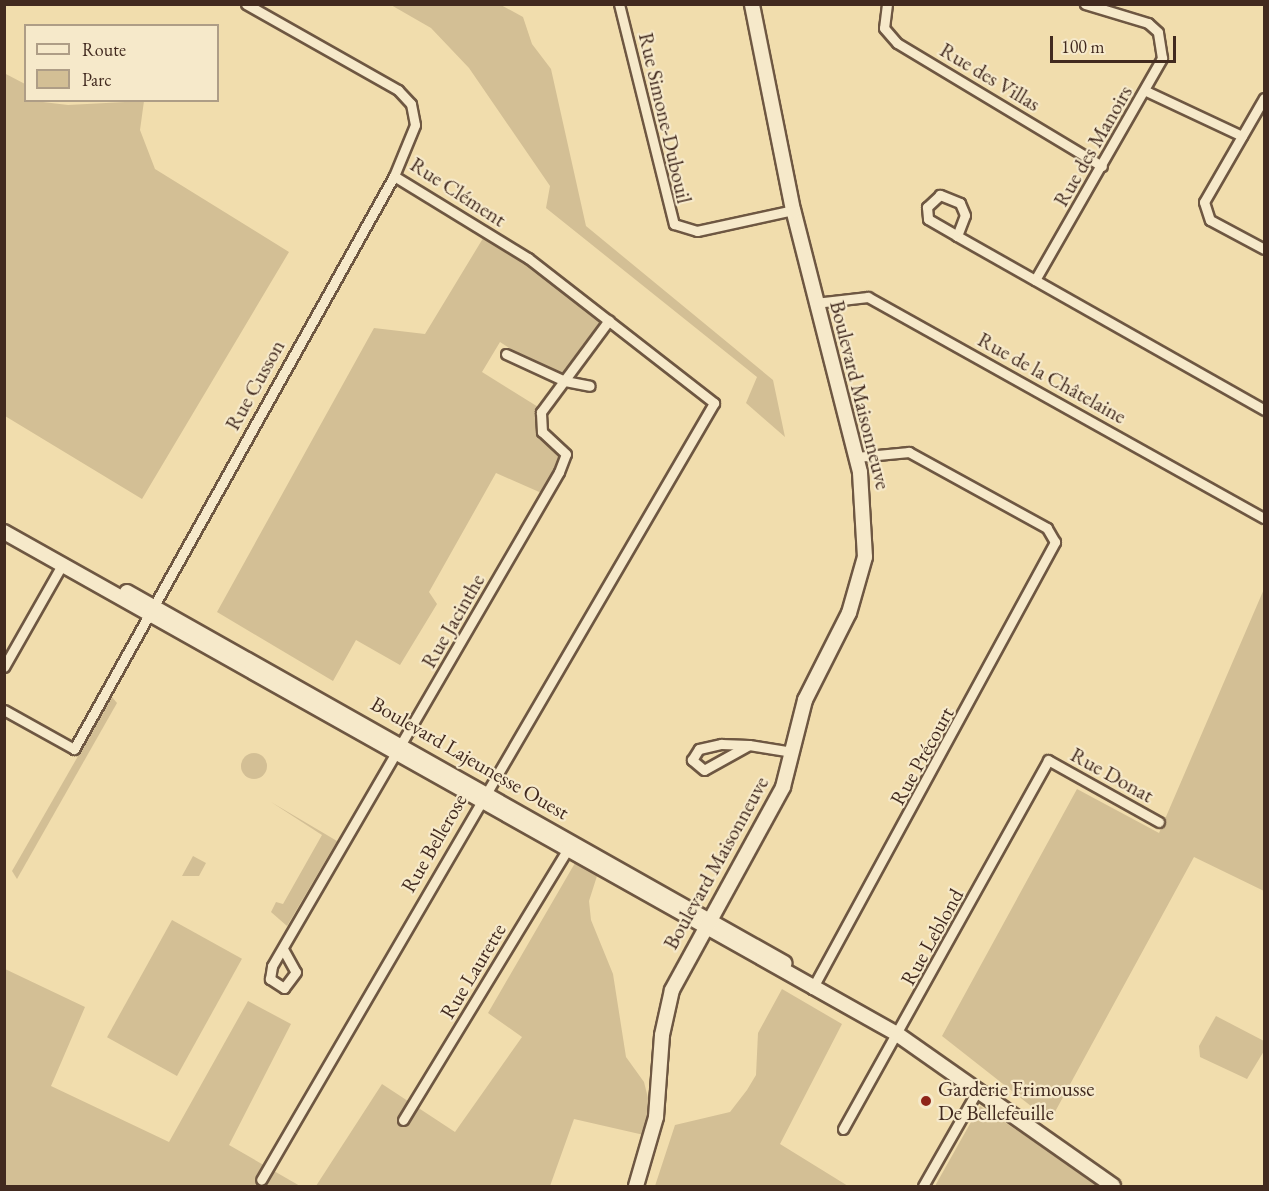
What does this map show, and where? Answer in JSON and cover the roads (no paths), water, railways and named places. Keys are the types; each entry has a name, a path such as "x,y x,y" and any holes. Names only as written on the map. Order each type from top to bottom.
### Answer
{"street":[{"name":"Rue Clément","path":"246,4 398,90 411,104 415,125 394,176 528,258 714,403"},
{"name":"Rue Simone-Dubouil","path":"619,4 674,225 697,231 793,210"},
{"name":"Boulevard Maisonneuve","path":"636,1186 656,1117 666,1009 708,925 780,794 805,700 862,576 866,522 856,458 793,210 752,4"},
{"name":"Rue des Villas","path":"887,4 884,28 897,43 1102,166"},
{"name":"Rue des Manoirs","path":"1035,280 1146,91 1162,58 1158,32 1148,23 1085,4"},
{"path":"1146,91 1242,136"},
{"path":"1264,98 1204,202 1210,220 1264,249"},
{"name":"Rue Cusson","path":"4,711 74,749 150,608 394,176"},
{"path":"957,236 965,215 960,203 940,195 927,207 928,219 957,236 1264,411"},
{"name":"Rue de la Châtelaine","path":"815,303 854,295 876,301 1264,518"},
{"name":"Rue Jacinthe","path":"283,949 559,472 566,454 542,432 541,412 609,320"},
{"path":"506,354 564,381 590,386"},
{"name":"Rue Bellerose","path":"261,1180 714,403"},
{"name":"Rue Précourt","path":"814,986 944,754 1055,536 909,452 856,458"},
{"name":"Boulevard Lajeunesse Ouest","path":"4,532 68,568 150,608 570,845 897,1034 976,1093 1113,1186"},
{"path":"4,668 68,568"},
{"path":"749,745 704,771 692,760 706,747 749,745 792,752"},
{"name":"Rue Donat","path":"1048,760 1159,822"},
{"name":"Rue Leblond","path":"843,1129 1048,760"},
{"name":"Rue Laurette","path":"403,1120 570,845"},
{"path":"923,1186 976,1093"}],"place":[{"name":"Garderie Frimousse De Bellefeuille","path":"926,1101"}]}
